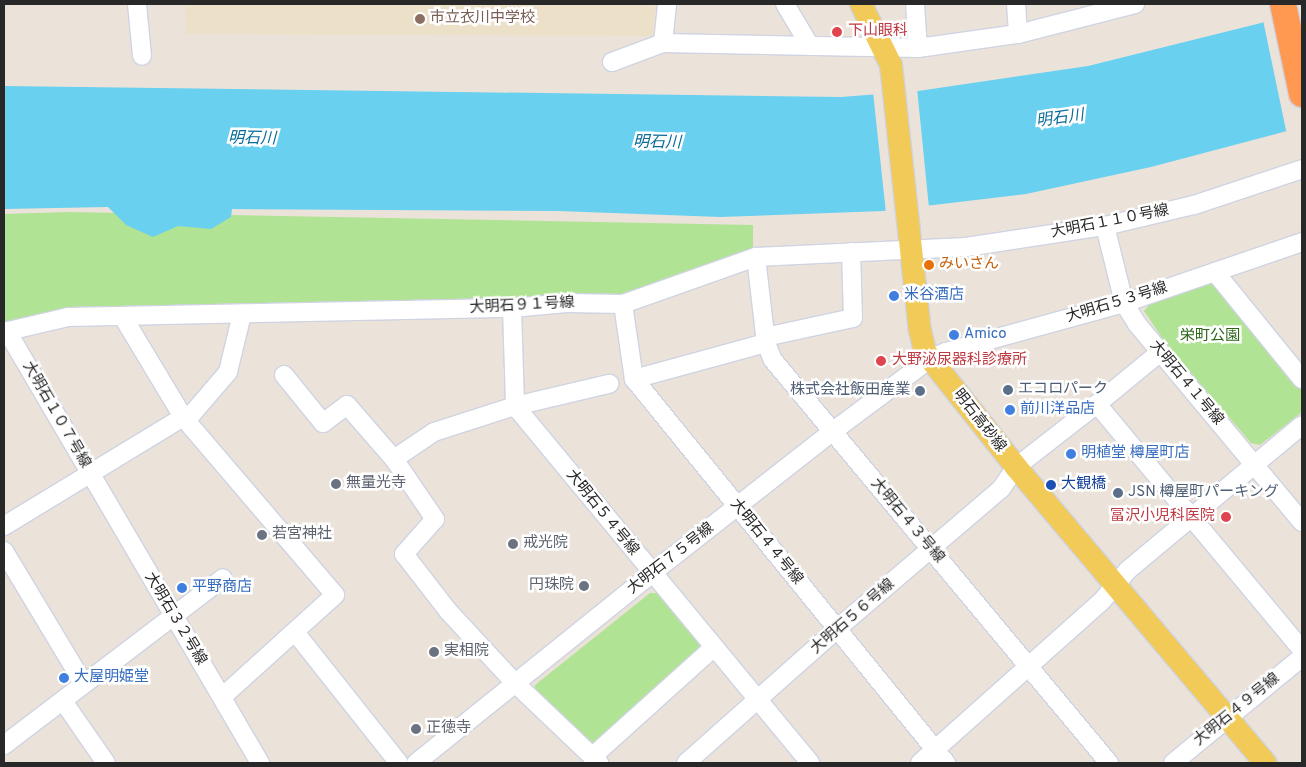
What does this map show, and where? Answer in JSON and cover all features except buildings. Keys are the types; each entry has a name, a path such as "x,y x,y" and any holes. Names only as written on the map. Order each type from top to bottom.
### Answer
{"highway":[{"path":"1283,4 1302,94"}],"main road":[{"name":"明石高砂線","path":"861,4 884,47 892,70 920,330 925,352 1016,467 1265,763"}],"street":[{"path":"137,4 142,56"},
{"path":"663,43 667,4"},
{"path":"785,4 810,46"},
{"path":"915,4 918,48"},
{"path":"1016,4 1018,34"},
{"path":"612,62 663,43 918,48 1018,34 1135,4"},
{"name":"大明石１１０号線","path":"912,243 966,247 1105,226 1194,205 1302,170"},
{"name":"大明石４１号線","path":"1105,226 1124,303 1159,353 1255,464 1302,522"},
{"name":"大明石５３号線","path":"930,359 946,352 1124,303 1302,242"},
{"name":"大明石９１号線","path":"5,331 68,317 512,308 567,303 622,304 756,257 851,252 912,243"},
{"path":"634,378 765,340 854,318 851,252"},
{"name":"大明石４３号線","path":"756,257 765,340 773,360 1109,763"},
{"path":"1215,272 1302,380"},
{"name":"大明石４４号線","path":"622,304 634,378 946,763"},
{"path":"512,308 515,406"},
{"path":"4,526 183,417 192,414 228,372 242,314"},
{"path":"123,316 183,417 335,595 222,697"},
{"name":"大明石１０７号線","path":"5,331 90,474"},
{"name":"大明石５６号線","path":"686,763 838,628 1001,489 1016,467 1098,404 1159,353"},
{"name":"大明石７５号線","path":"416,763 832,432 930,359"},
{"path":"284,375 324,424 347,405 394,459 435,519 404,554 449,612 516,684 596,760 713,648"},
{"path":"394,459 434,432 515,406 608,384"},
{"path":"1098,404 1302,650"},
{"name":"大明石５４号線","path":"515,406 713,648 810,763"},
{"path":"920,763 1101,602 1128,570 1302,425"},
{"name":"大明石３２号線","path":"90,474 260,763"},
{"path":"4,550 84,684"},
{"path":"4,745 223,578"},
{"path":"294,632 399,763"},
{"name":"大明石４９号線","path":"1173,763 1302,657"},
{"path":"63,700 106,763"}],"shaded area":[{"name":"市立衣川中学校","path":"185,4 655,4 654,36 186,34"}],"green space":[{"path":"70,212 753,225 753,250 620,299 4,326 4,214"},
{"name":"栄町公園","path":"1214,282 1302,391 1302,412 1260,445 1251,443 1167,345 1144,311 1149,305"},
{"path":"650,593 657,593 701,646 700,652 595,745 535,692 535,685"}],"water":[{"name":"明石川","path":"1302,8 1302,127 1151,167 1026,194 883,211 720,217 558,211 232,209 231,217 211,229 178,226 153,237 126,225 108,207 4,209 4,86 841,97 918,91 1088,66 1261,23"}],"pier":[{"path":"1302,6 1302,129 1287,135 1263,20"},
{"path":"917,88 929,208 886,213 873,92"}],"place":[{"name":"市立衣川中学校","path":"420,19"},
{"name":"下山眼科","path":"837,32"},
{"name":"みいさん","path":"929,265"},
{"name":"米谷酒店","path":"894,296"},
{"name":"Amico","path":"954,335"},
{"name":"大野泌尿器科診療所","path":"881,361"},
{"name":"エコロパーク","path":"1008,390"},
{"name":"株式会社飯田産業","path":"920,391"},
{"name":"前川洋品店","path":"1010,410"},
{"name":"明植堂 樽屋町店","path":"1071,454"},
{"name":"無量光寺","path":"336,484"},
{"name":"大観橋","path":"1051,485"},
{"name":"JSN 樽屋町パーキング","path":"1118,493"},
{"name":"冨沢小児科医院","path":"1226,517"},
{"name":"若宮神社","path":"262,535"},
{"name":"戒光院","path":"513,544"},
{"name":"円珠院","path":"584,586"},
{"name":"平野商店","path":"182,588"},
{"name":"実相院","path":"434,652"},
{"name":"大屋明姫堂","path":"64,678"},
{"name":"正徳寺","path":"416,729"}]}
